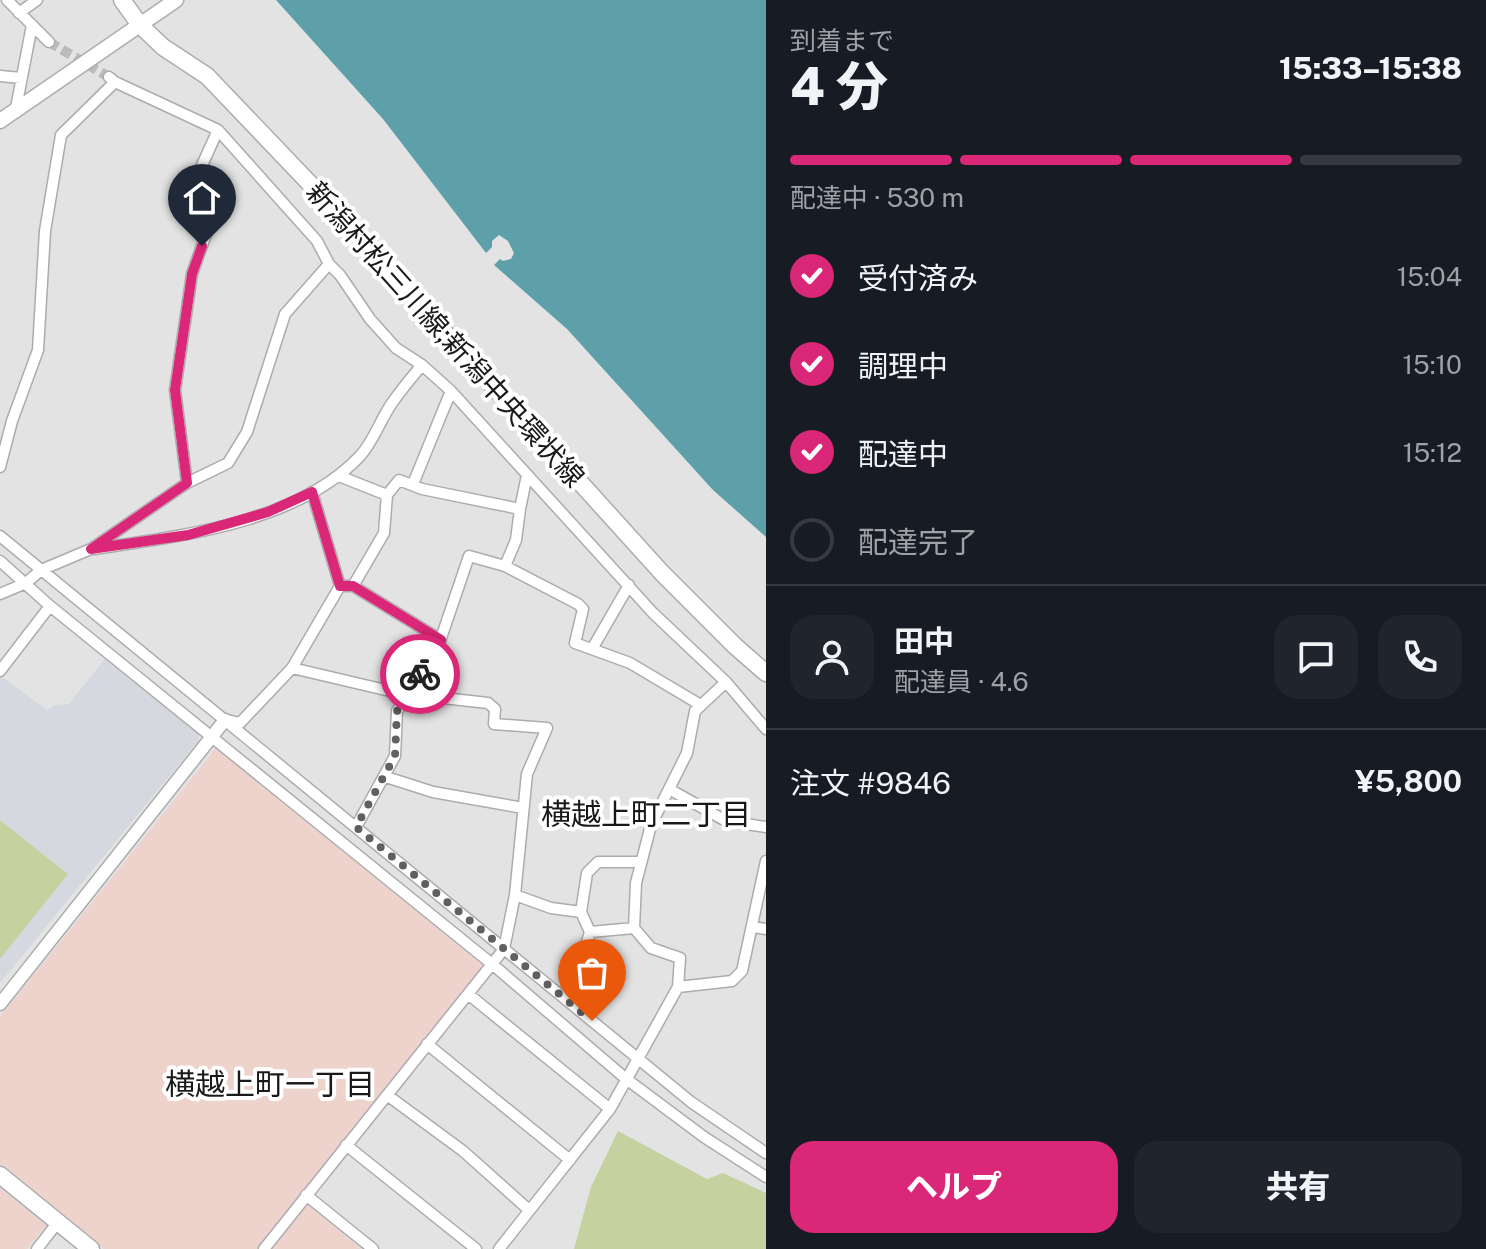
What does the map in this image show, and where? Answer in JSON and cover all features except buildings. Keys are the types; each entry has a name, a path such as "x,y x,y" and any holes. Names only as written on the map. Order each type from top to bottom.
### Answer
{"main road":[{"name":"新潟村松三川線;新潟中央環状線","path":"122,0 140,25 163,47 207,76 314,188 662,573 766,673"},
{"path":"0,121 176,0"},
{"path":"0,1175 91,1249"}],"street":[{"path":"7,0 49,42"},
{"path":"19,13 37,0"},
{"path":"16,108 32,25"},
{"path":"0,76 21,78"},
{"path":"0,467 12,421 38,350 45,231 61,135 112,80 218,130 317,241 329,264 396,348 422,365 451,391 653,613 726,682 766,729"},
{"path":"187,483 175,390 192,274 222,189 199,190 193,185 218,130"},
{"path":"0,594 26,583 41,570 91,549 187,483 228,463 247,432 285,314 329,264"},
{"path":"91,549 188,535 268,512 312,492 339,476 363,453 391,404 422,365"},
{"path":"413,484 451,391"},
{"path":"505,566 516,540 527,475"},
{"path":"339,476 387,495"},
{"path":"353,586 384,533 387,495 399,480 422,489 520,509"},
{"path":"225,720 240,723 292,668 340,586 312,492"},
{"path":"0,536 691,1102 766,1153"},
{"path":"356,827 395,756 397,711 441,640 469,556 505,566 578,604 583,609 575,643 630,663 699,704"},
{"path":"0,561 50,606 492,964 625,1078 704,1137 766,1177"},
{"path":"592,649 629,585"},
{"path":"340,586 353,586 441,640"},
{"path":"0,671 50,606"},
{"path":"292,668 407,695"},
{"path":"499,1249 610,1109 678,987 680,958 651,948 634,928 634,906 651,825 687,753 691,721 699,704 726,682"},
{"path":"264,1249 504,949 515,895 527,774 547,728 494,724 495,709 488,703 443,698 413,684"},
{"path":"0,1004 225,720"},
{"path":"386,777 433,792 523,808"},
{"path":"669,789 726,821 766,827"},
{"path":"678,987 732,981 742,971 766,861"},
{"path":"569,1002 590,932 581,912 587,873 598,862 641,862"},
{"path":"515,895 551,908 581,912"},
{"path":"753,927 766,929"},
{"path":"590,932 634,928"},
{"path":"468,994 610,1109"},
{"path":"427,1044 570,1160"},
{"path":"387,1095 463,1151 529,1210"},
{"path":"346,1145 476,1249"},
{"path":"306,1195 373,1249"},
{"path":"37,1249 58,1222"}],"shaded area":[{"path":"108,655 199,729 198,741 0,983 0,678 47,710 56,705 69,704"},
{"path":"216,748 485,967 299,1197 361,1249 104,1249 0,1164 0,1017"},
{"path":"0,1188 46,1225 27,1249 0,1249"}],"green space":[{"path":"0,820 68,874 0,959"},
{"path":"618,1131 707,1179 723,1173 766,1193 766,1249 574,1249 591,1187"}],"water":[{"path":"276,0 766,0 766,537 713,490 567,329 494,265 500,259 511,259 514,253 508,241 499,235 486,253 383,119"}],"tunnel":[{"path":"49,42 109,77"}],"way so far":[{"path":"420,674 397,711 395,756 356,827 592,1021"}],"district":[{"name":"横越上町二丁目","path":"646,814"},
{"name":"横越上町一丁目","path":"270,1084"}],"route":[{"path":"202,246 192,274 175,390 187,483 91,549 188,535 268,512 312,492 340,586 353,586 441,640 420,674"}]}
